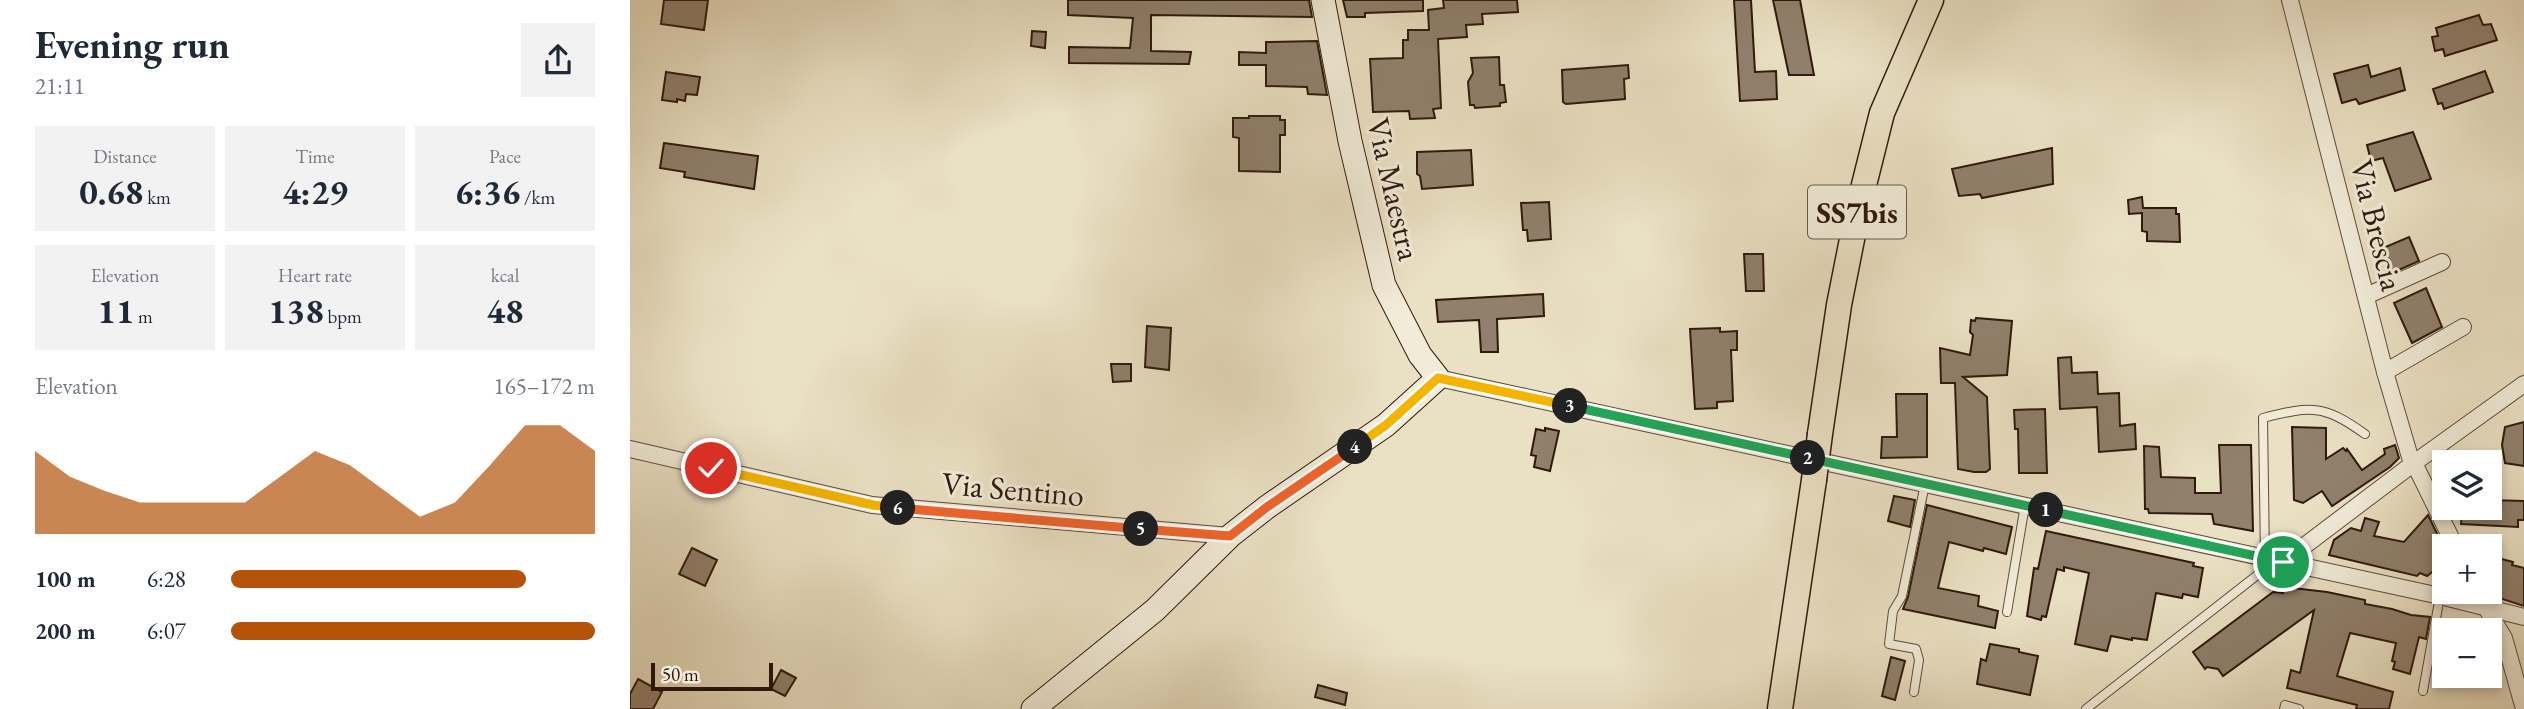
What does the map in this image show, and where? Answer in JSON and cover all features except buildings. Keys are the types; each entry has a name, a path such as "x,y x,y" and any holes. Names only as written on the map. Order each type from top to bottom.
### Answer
{"main road":[{"name":"SS7bis","path":"1780,709 1839,305 1858,208 1882,113 1931,0"}],"street":[{"name":"Via Maestra","path":"1323,0 1350,141 1384,285 1420,355 1438,378"},
{"name":"Via Brescia","path":"2290,0 2385,372 2413,463 2449,534"},
{"path":"2366,296 2442,262"},
{"path":"2385,372 2463,327"},
{"path":"1033,709 1155,610 1230,536 1267,507 1386,425 1438,378 2432,594"},
{"path":"2275,560 2524,384"},
{"name":"Via Sentino","path":"630,449 873,505 1230,536"},
{"path":"2481,604 2524,617"},
{"path":"2485,606 2504,638 2524,709"}],"lane":[{"path":"2086,709 2275,560 2263,418 2314,408 2345,420 2365,434"},
{"path":"1914,692 1919,660 1916,649 1889,643 1893,611 1902,596 1925,484"},
{"path":"2007,612 2025,505"},
{"path":"2423,691 2439,604"},
{"path":"2284,709 2285,705 2299,709"}],"route":[{"path":"711,468 873,505 1230,536 1267,507 1386,425 1438,378 2283,562"}]}
